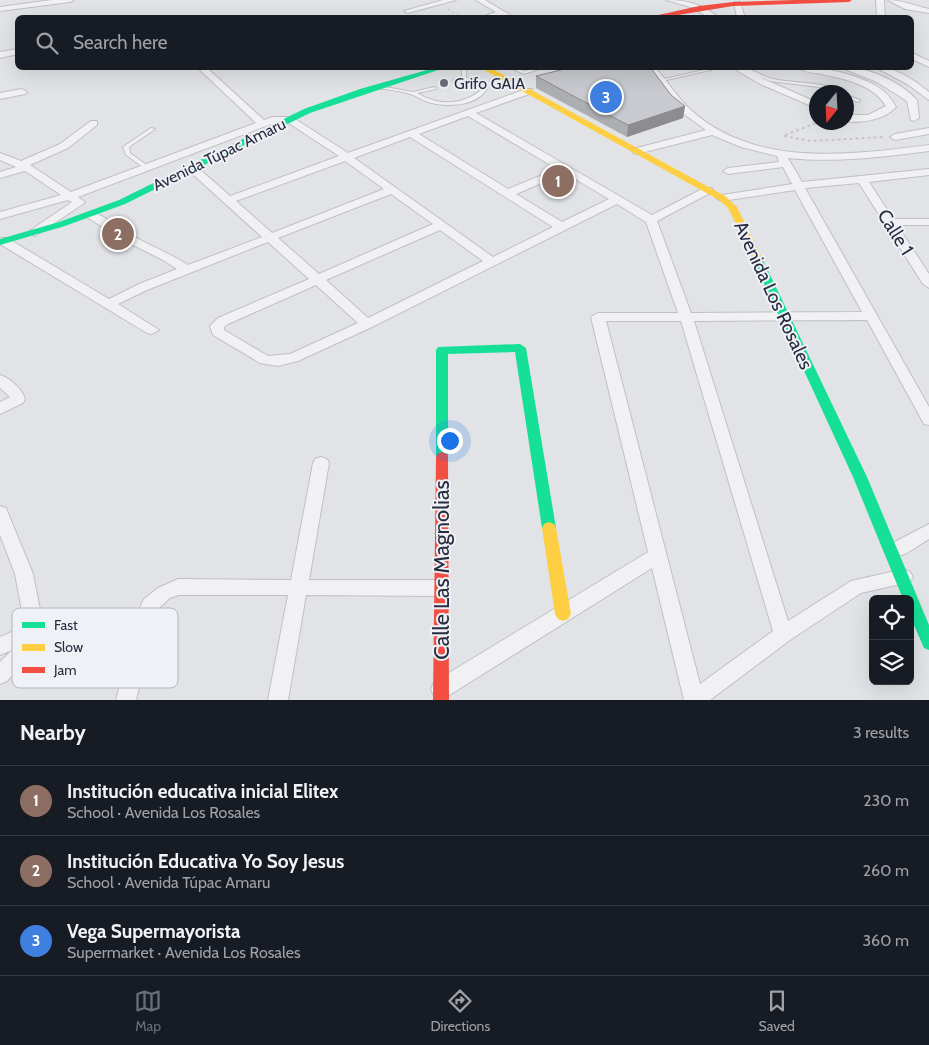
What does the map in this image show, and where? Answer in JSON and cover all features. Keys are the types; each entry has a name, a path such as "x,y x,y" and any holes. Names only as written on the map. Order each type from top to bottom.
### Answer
{"main road":[{"path":"664,15 700,8 737,4 849,0"},
{"name":"Avenida Túpac Amaru","path":"1,241 95,213 192,168 288,120 376,87 433,70"},
{"name":"Avenida Los Rosales","path":"491,70 708,190 722,198 732,207 785,316 904,577 929,643"},
{"name":"Calle Las Magnolias","path":"441,694 442,350 520,348 563,614"}],"street":[{"path":"0,9 70,0"},
{"path":"408,11 452,0"},
{"path":"480,0 506,15"},
{"path":"670,0 700,8 710,15"},
{"path":"880,0 881,15"},
{"path":"892,0 908,7 929,11"},
{"path":"737,4 740,15"},
{"path":"494,15 502,13"},
{"path":"0,55 15,52"},
{"path":"914,53 929,59"},
{"path":"914,57 929,64"},
{"path":"204,70 255,118 264,124"},
{"path":"653,70 689,114 722,136 783,160 929,420"},
{"path":"741,70 809,102"},
{"path":"812,70 859,81 880,93 889,102 891,107 885,112 854,120"},
{"path":"852,70 869,74 903,93 912,100 914,118"},
{"path":"885,70 910,82 929,98"},
{"path":"228,200 469,114 538,82"},
{"path":"0,96 22,92"},
{"path":"469,114 618,199 651,220 686,317 783,634"},
{"path":"0,216 75,199 148,168 273,120 288,120 348,158 492,262"},
{"path":"0,175 64,146 94,123"},
{"path":"637,151 714,131"},
{"path":"895,137 929,131"},
{"path":"412,134 562,227"},
{"path":"728,171 783,160 845,157 929,148"},
{"path":"0,156 23,166 75,199 125,237 167,257 187,270"},
{"path":"192,168 367,324"},
{"path":"508,193 565,169"},
{"path":"722,198 797,186 929,172"},
{"name":"Calle 1","path":"862,179 929,284"},
{"path":"109,304 144,287 392,190"},
{"path":"651,220 708,190"},
{"path":"33,233 75,199"},
{"path":"441,224 223,321 217,326 218,332 265,360 278,361 293,358 316,349 618,199"},
{"path":"890,222 929,222"},
{"path":"1,241 152,330"},
{"path":"870,316 598,317 694,700 783,634 857,586 904,577"},
{"path":"0,380 17,394 18,398 0,409"},
{"path":"278,700 321,463"},
{"path":"0,513 24,574 31,608"},
{"path":"892,551 929,531"},
{"path":"441,694 563,614 658,555"},
{"path":"149,608 150,605 164,593 178,587 441,588"},
{"path":"0,646 12,641"},
{"path":"0,675 12,663"}],"lane":[{"path":"464,70 464,78"},
{"path":"519,70 524,73 534,70"},
{"path":"662,80 708,70"},
{"path":"747,70 770,80 811,85"},
{"path":"413,93 422,99 448,105 479,95 485,89 464,78 455,81"},
{"path":"376,87 413,93 434,88"},
{"path":"854,99 858,101"},
{"path":"148,168 128,154 126,147 154,129"}],"path":[{"path":"809,126 784,136 812,142 895,137"}],"building":[{"path":"561,70 652,70 671,95 685,106 628,125 536,76"}],"traffic: fast":[{"path":"0,242 62,224 122,202 307,111 363,91 433,70"},
{"path":"756,256 860,477 929,643"},
{"path":"442,457 442,350 520,348 549,528"}],"traffic: slow":[{"path":"491,70 722,198 732,207 756,256"},
{"path":"549,528 563,614"}],"traffic: jam":[{"path":"663,15 733,4 849,0"},
{"path":"441,700 442,457"}],"place":[{"name":"Grifo GAIA","path":"444,83"},
{"name":"Vega Supermayorista","path":"606,97"},
{"name":"Institución educativa inicial Elitex","path":"558,181"},
{"name":"Institución Educativa Yo Soy Jesus","path":"118,234"}]}
